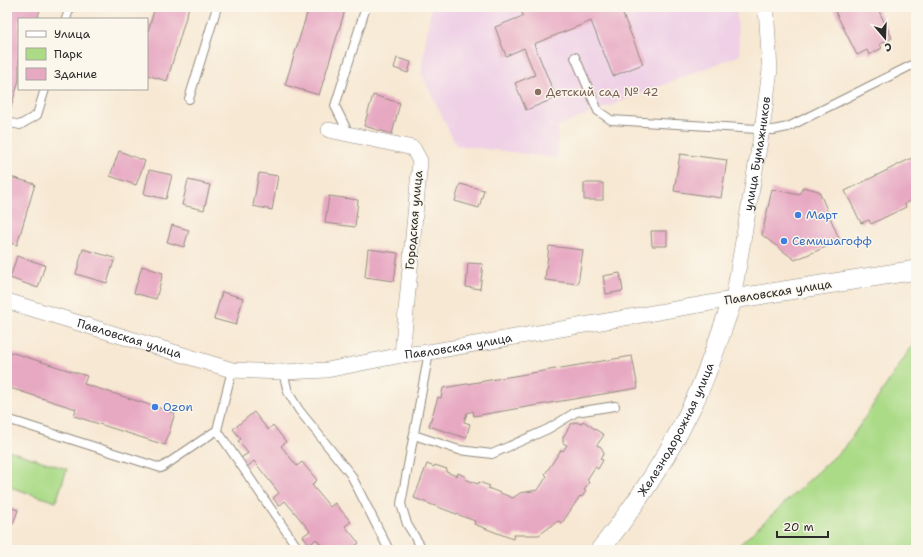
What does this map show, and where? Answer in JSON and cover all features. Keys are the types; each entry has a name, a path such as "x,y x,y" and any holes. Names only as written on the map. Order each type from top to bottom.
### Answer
{"street":[{"name":"улица Бумажников","path":"733,299 762,130 770,70 766,7"},
{"name":"Городская улица","path":"329,130 350,136 413,148 420,161 402,356"},
{"name":"Павловская улица","path":"7,302 232,370 283,372 327,370 733,299 916,270"},
{"name":"Железнодорожная улица","path":"600,550 635,506 669,450 693,404 733,299"}],"lane":[{"path":"66,18 70,7"},
{"path":"189,99 217,7"},
{"path":"350,136 335,106 366,7"},
{"path":"575,57 598,110 611,120 762,130 773,130 788,127 916,63"},
{"path":"7,122 20,125 37,115 45,90"},
{"path":"423,550 408,524 400,504 429,352"},
{"path":"7,420 161,468 217,430 232,370"},
{"path":"283,372 288,392 299,410 351,475 389,550"},
{"path":"414,435 459,450 492,454 548,429 576,412 615,406"},
{"path":"217,430 299,550"}],"shaded area":[{"name":"Детский сад № 42","path":"431,7 736,7 740,55 558,126 557,158 456,145 421,73"}],"green space":[{"path":"916,340 916,550 734,550 846,446"},
{"path":"7,450 67,469 56,502 7,486"}],"building":[{"path":"7,7 41,7 37,18 18,18 18,83 10,111 7,110"},
{"path":"155,7 189,7 167,81 148,75 148,32"},
{"path":"309,7 346,7 319,95 285,85"},
{"path":"520,7 620,7 643,64 613,76 591,21 534,44 556,98 526,110 515,83 535,75 524,48 506,56 495,27 523,16"},
{"path":"833,7 877,7 892,38 880,44 882,48 869,55 867,50 857,55"},
{"path":"397,58 411,62 408,73 394,68"},
{"path":"373,95 400,103 392,134 364,126"},
{"path":"119,151 145,161 136,185 110,176"},
{"path":"680,154 727,160 721,198 674,191"},
{"path":"916,156 916,198 905,204 906,207 871,224 869,220 861,223 845,191"},
{"path":"149,170 172,175 166,199 144,194"},
{"path":"259,173 278,176 272,210 253,206"},
{"path":"7,176 35,184 17,245 7,242"},
{"path":"188,180 210,185 204,210 182,205"},
{"path":"584,183 603,183 603,200 584,200"},
{"path":"460,184 484,190 479,208 455,201"},
{"name":"Март","path":"803,187 819,191 840,241 795,260 762,235 772,189 799,195"},
{"path":"329,196 358,200 355,227 325,223"},
{"path":"172,225 189,230 184,247 167,242"},
{"path":"651,231 667,231 667,246 652,246"},
{"path":"549,246 583,250 578,284 545,280"},
{"path":"83,249 115,258 107,283 76,274"},
{"path":"368,249 398,253 394,281 365,277"},
{"path":"17,256 45,265 38,288 10,278"},
{"path":"468,263 483,264 480,289 466,287"},
{"path":"142,266 163,273 156,299 134,293"},
{"path":"620,273 623,291 606,294 603,276"},
{"path":"222,292 243,298 236,325 214,319"},
{"path":"7,351 87,376 84,384 175,413 165,445 74,416 76,409 7,387"},
{"path":"632,356 638,388 474,416 473,411 467,413 464,422 470,424 466,438 429,426 438,397 441,398 443,388"},
{"path":"254,412 268,430 273,425 286,442 281,446 297,466 302,462 317,480 312,485 330,507 335,503 351,522 345,526 359,543 351,550 325,550 316,539 310,545 303,536 310,531 285,501 279,506 273,498 279,493 254,461 247,467 241,458 248,453 238,441 241,439 233,429"},
{"path":"583,421 604,435 597,445 601,447 604,453 600,459 603,460 598,469 595,467 587,480 589,482 584,490 586,491 582,497 580,496 562,523 558,521 539,535 514,535 513,539 474,524 475,521 414,498 427,464 434,467 435,465 447,469 446,472 457,476 458,473 466,477 465,479 478,484 479,482 490,486 488,488 513,498 520,493 538,490 547,476 545,474 561,450 563,451 567,445 563,443 563,437 571,424 576,422 581,424"},
{"path":"7,506 18,510 13,524 7,522"}],"place":[{"name":"Детский сад № 42","path":"538,92"},
{"name":"Март","path":"798,215"},
{"name":"Семишагофф","path":"784,241"},
{"name":"Ozon","path":"155,407"}]}
